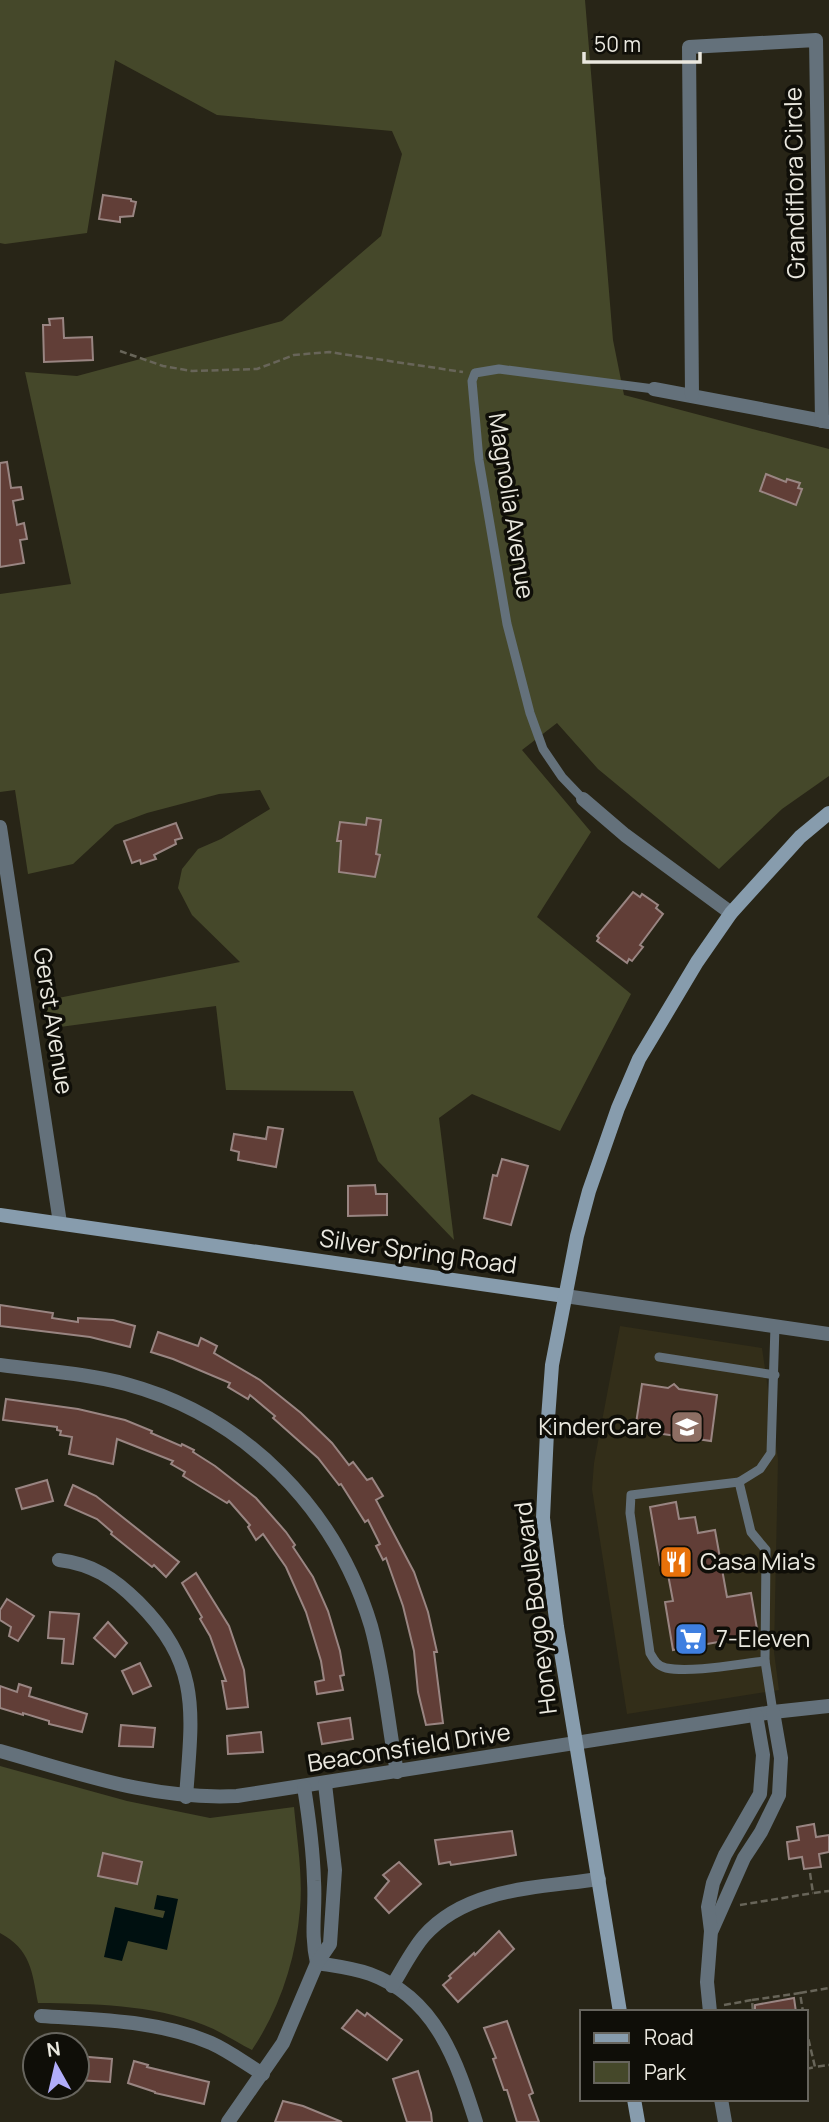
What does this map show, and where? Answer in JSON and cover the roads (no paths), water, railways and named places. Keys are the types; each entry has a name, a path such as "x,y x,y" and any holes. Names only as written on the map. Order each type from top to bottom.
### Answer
{"main road":[{"name":"Honeygo Boulevard","path":"620,2010 557,1627 543,1518 552,1365 589,1191 623,1095 639,1059 697,962 731,913 800,838 829,813"},
{"name":"Silver Spring Road","path":"0,1215 565,1296"},
{"path":"634,2101 638,2122"}],"street":[{"name":"Grandiflora Circle","path":"692,395 689,47 816,40 826,422"},
{"path":"654,389 826,422"},
{"name":"Magnolia Avenue","path":"583,799 625,835 731,913"},
{"name":"Gerst Avenue","path":"0,827 60,1223"},
{"name":"Silver Spring Road","path":"565,1296 829,1334"},
{"path":"0,1365 95,1377 152,1392 184,1405 238,1436 287,1480 311,1507 330,1535 347,1564 359,1594 371,1627 397,1772"},
{"path":"59,1560 79,1562 92,1567 128,1592 158,1622 177,1652 186,1679 190,1706 186,1797"},
{"name":"Beaconsfield Drive","path":"0,1751 130,1787 186,1797 237,1796 773,1712 829,1706"},
{"path":"711,1931 744,1858 761,1832 779,1795 781,1758 773,1712"},
{"path":"710,2010 708,1982 711,1931 708,1907 713,1883 725,1855 760,1794 763,1755 756,1715"},
{"path":"228,2122 283,2043 317,1963 330,1944 335,1870 325,1784"},
{"path":"304,1787 312,1849 312,1939 317,1963"},
{"path":"392,1986 422,1938 452,1911 486,1897 599,1880"},
{"path":"317,1963 372,1975 409,1998 443,2036 462,2078 476,2122"},
{"path":"41,2016 134,2022 175,2031 215,2045 262,2074"},
{"path":"721,2101 725,2122"}],"lane":[{"name":"Magnolia Avenue","path":"583,799 562,777 543,749 530,713 507,624 479,460 472,381 475,373 499,369 654,389"},
{"path":"765,1661 687,1669 665,1668 657,1664 650,1653 629,1513 631,1495 739,1482 760,1469 771,1453 775,1326"},
{"path":"659,1357 775,1375"},
{"path":"739,1482 751,1532 765,1550 765,1661 773,1712"}],"place":[{"name":"KinderCare","path":"687,1427"},
{"name":"Casa Mia's","path":"676,1562"},
{"name":"7-Eleven","path":"691,1639"}]}
